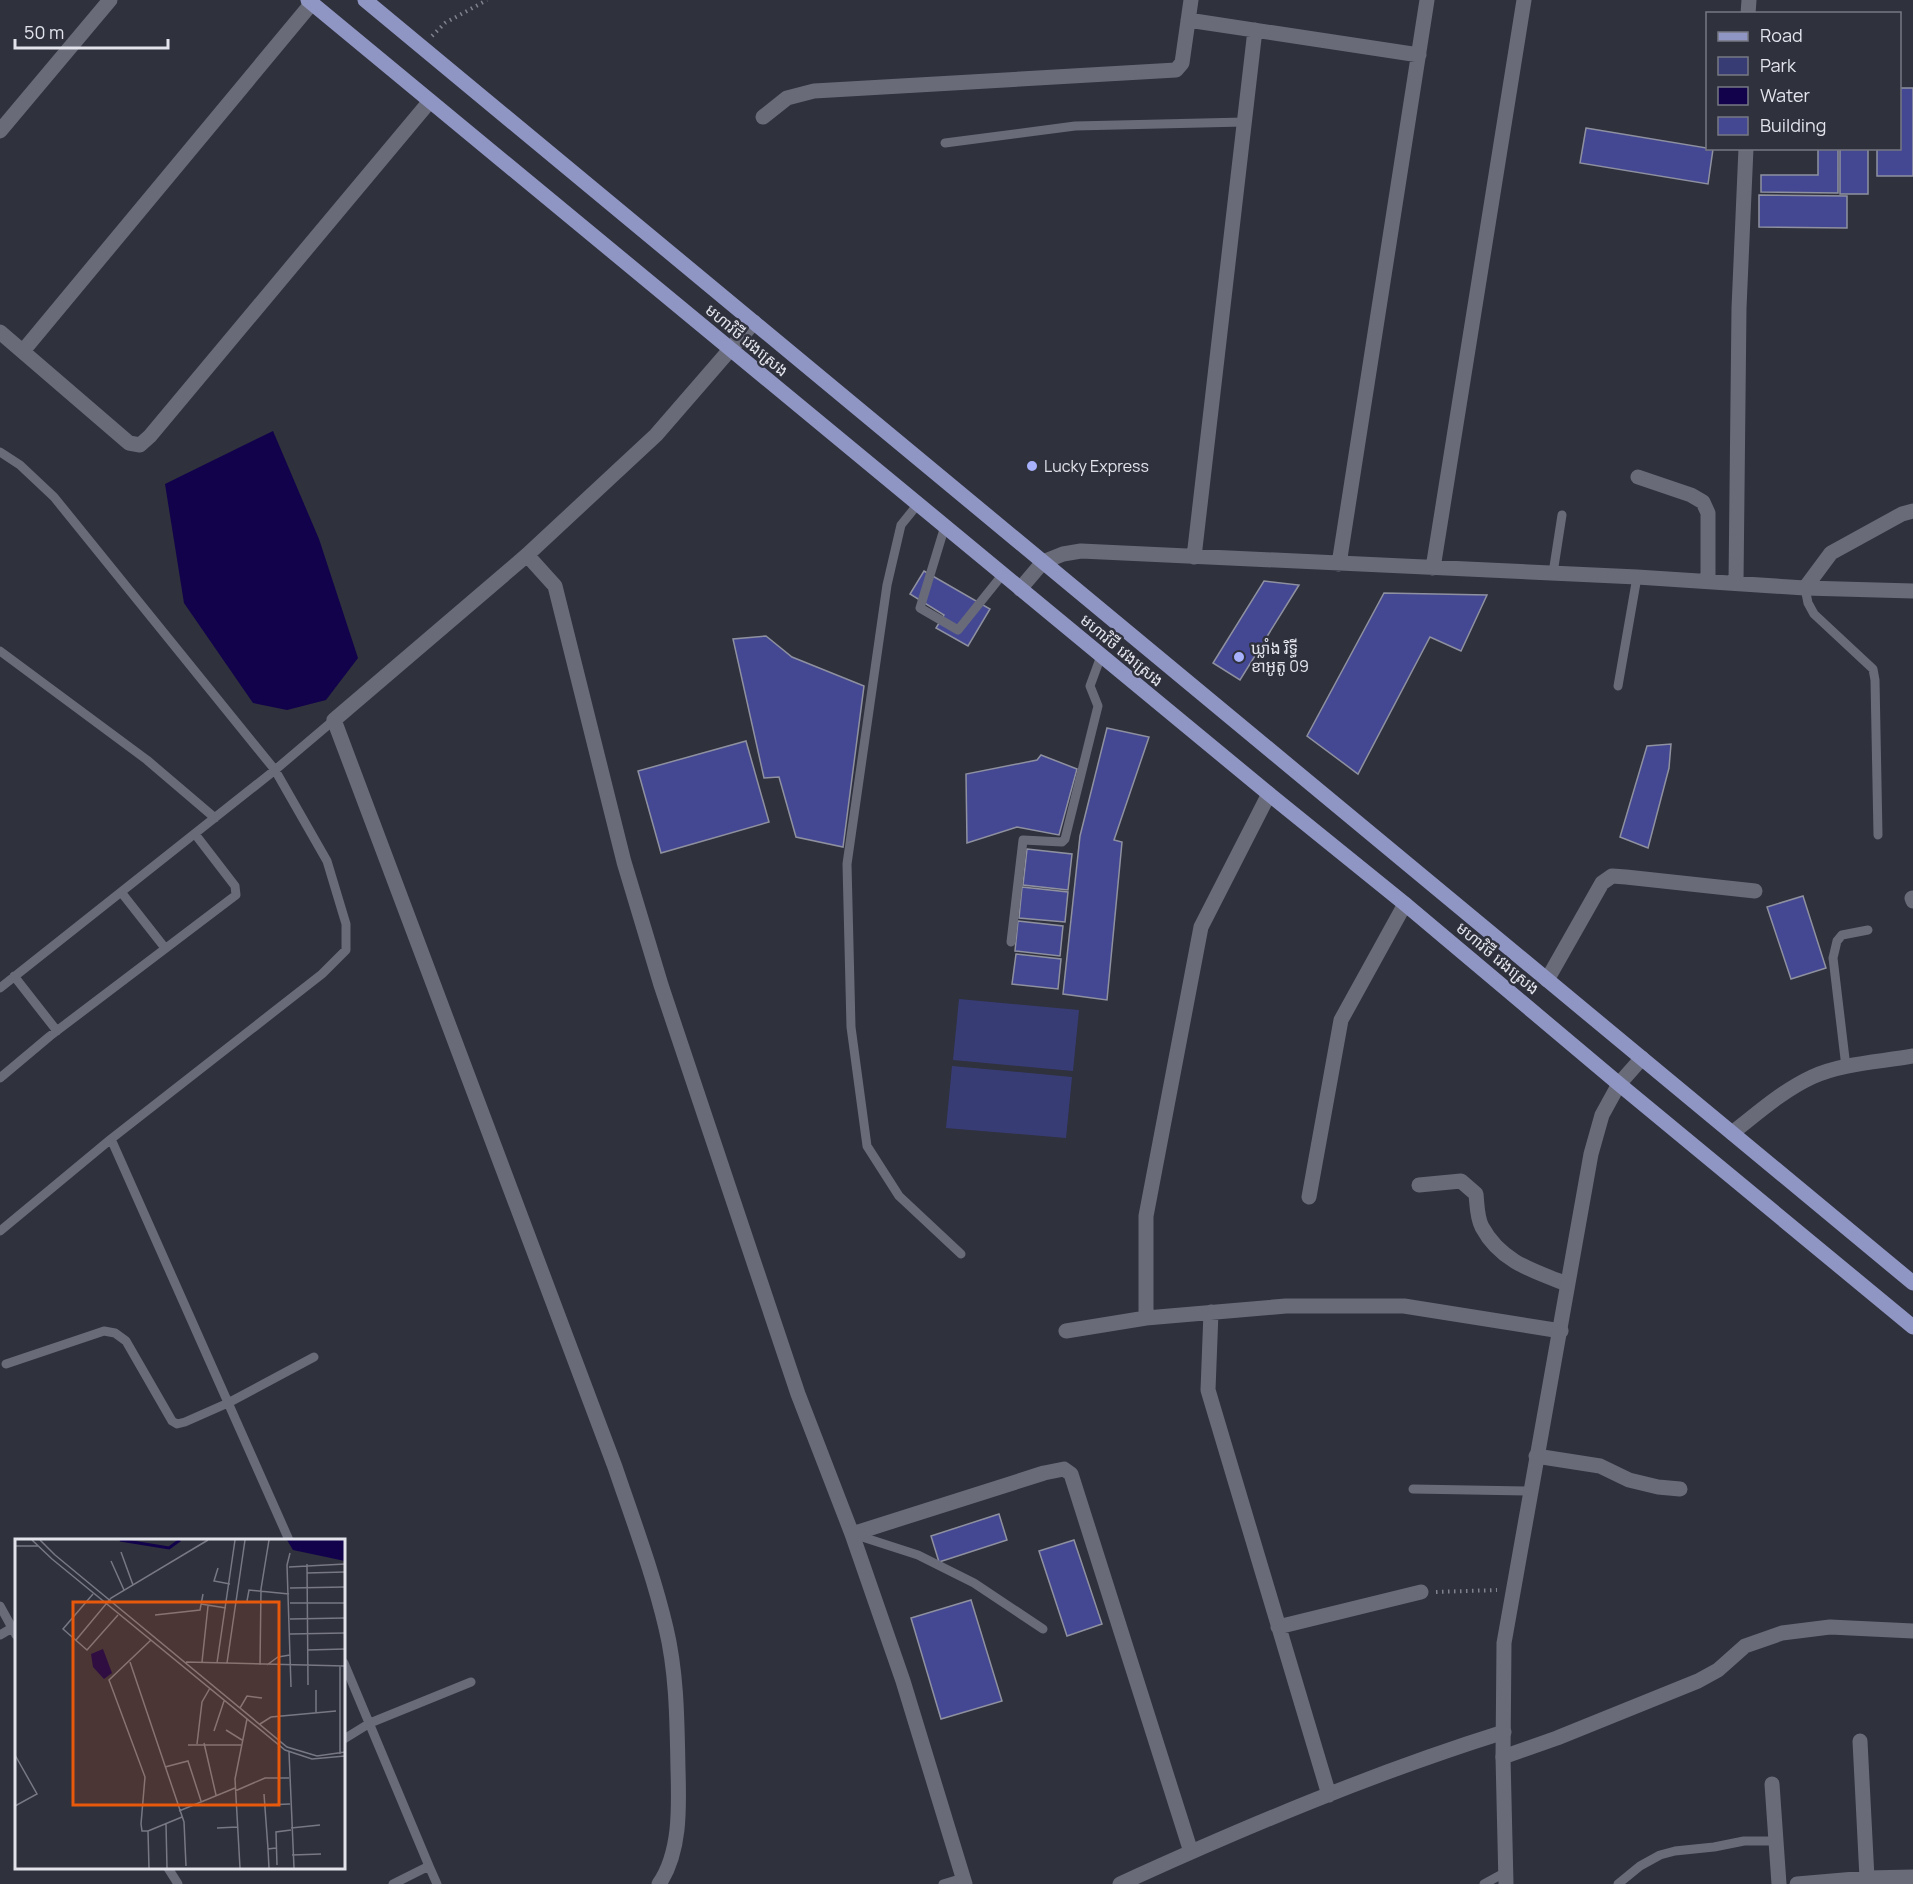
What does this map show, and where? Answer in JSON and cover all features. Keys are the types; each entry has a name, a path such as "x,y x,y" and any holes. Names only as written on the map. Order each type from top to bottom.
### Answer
{"main road":[{"name":"មហាវិថី វេងស្រេង","path":"365,0 1913,1283"},
{"name":"មហាវិថី វេងស្រេង","path":"312,1 1913,1327"}],"street":[{"path":"0,131 110,0"},
{"path":"763,117 787,98 814,91 1176,70 1182,63 1191,0"},
{"path":"1340,564 1427,0"},
{"path":"1433,568 1524,0"},
{"path":"22,351 312,1"},
{"path":"1188,20 1419,54"},
{"path":"1194,557 1255,30"},
{"path":"0,332 129,443 140,445 158,427 430,101"},
{"path":"1736,583 1739,308 1746,150"},
{"path":"659,1884 668,1871 676,1836 679,1796 676,1686 667,1629 648,1563 615,1467 334,720 526,555 656,435 754,322"},
{"path":"1638,477 1691,495 1703,502 1708,513 1708,582"},
{"path":"1805,588 1831,553 1902,514 1913,511"},
{"path":"1020,589 1043,562 1063,554 1081,551 1637,577 1805,588 1913,591"},
{"path":"526,555 555,586 624,862 661,985 798,1394 852,1534 903,1681 964,1881"},
{"path":"1146,1318 1146,1216 1201,927 1269,794"},
{"path":"1547,980 1602,883 1612,876 1755,891"},
{"path":"1309,1197 1341,1020 1405,904"},
{"path":"1732,1133 1781,1094 1814,1076 1846,1067 1913,1056"},
{"path":"1506,1878 1503,1757 1504,1643 1591,1154 1602,1115 1619,1084 1642,1058"},
{"path":"1419,1185 1461,1181 1476,1194 1480,1225 1495,1246 1517,1264 1567,1284"},
{"path":"1066,1332 1146,1318 1286,1306 1404,1306 1561,1332"},
{"path":"1211,1312 1208,1390 1329,1795"},
{"path":"1536,1456 1599,1466 1629,1480 1680,1489"},
{"path":"852,1534 1044,1473 1064,1469 1071,1474 1191,1852"},
{"path":"1278,1627 1420,1592"},
{"path":"1503,1757 1557,1738 1698,1681 1718,1670 1745,1646 1782,1633 1830,1627 1913,1631"},
{"path":"1120,1884 1329,1795 1445,1750 1504,1732"},
{"path":"1860,1741 1867,1878"},
{"path":"1772,1784 1779,1884"},
{"path":"1797,1884 1913,1877"}],"lane":[{"path":"945,143 1075,126 1244,122"},
{"path":"0,452 20,465 54,497 275,770 327,861 346,924 346,950 322,974 111,1139 0,1231"},
{"path":"918,504 901,525 887,585 847,864 851,1027 867,1146 899,1196 961,1254"},
{"path":"1553,573 1562,515"},
{"path":"945,526 920,608 958,630 1003,574"},
{"path":"1618,686 1637,577"},
{"path":"1805,588 1808,603 1814,614 1873,669 1878,835"},
{"path":"0,651 147,760 215,818"},
{"path":"1011,942 1022,842 1024,840 1062,842 1065,839 1098,706 1090,686 1101,656"},
{"path":"0,988 275,770 334,720"},
{"path":"0,1078 57,1031 236,894 235,886 195,834"},
{"path":"121,892 165,948"},
{"path":"1846,1067 1833,958 1837,941 1842,935 1868,930"},
{"path":"15,976 57,1031"},
{"path":"111,1139 289,1539"},
{"path":"6,1364 104,1331 115,1333 126,1341 172,1421 177,1424 228,1403 314,1357"},
{"path":"1413,1489 1530,1491"},
{"path":"852,1534 918,1555 974,1583 1042,1629"},
{"path":"0,1606 14,1632 0,1635"},
{"path":"345,1665 437,1884"},
{"path":"345,1738 370,1723 471,1682"},
{"path":"1618,1884 1640,1866 1660,1855 1714,1847 1731,1842 1776,1840"},
{"path":"393,1884 429,1866"},
{"path":"169,1869 178,1884"},
{"path":"1484,1884 1506,1878"},
{"path":"943,1884 964,1881"}],"path":[{"path":"422,47 445,22 487,0"},
{"path":"1420,1592 1513,1590"}],"green space":[{"path":"959,999 1079,1010 1073,1071 953,1060"},
{"path":"952,1066 1072,1077 1066,1138 946,1128"}],"water":[{"path":"273,431 319,539 358,658 326,700 287,710 253,703 184,603 165,484"}],"building":[{"path":"1901,88 1913,88 1913,176 1877,176 1877,150 1901,150"},
{"path":"1586,128 1713,150 1708,184 1580,163"},
{"path":"1818,150 1838,150 1838,193 1761,192 1761,175 1818,175"},
{"path":"1840,150 1868,150 1868,194 1840,194"},
{"path":"1759,195 1847,196 1847,228 1759,227"},
{"path":"924,571 990,609 968,646 936,628 944,615 910,594"},
{"path":"1264,581 1299,585 1240,680 1213,663"},
{"path":"1384,593 1487,595 1461,651 1430,637 1358,774 1307,736"},
{"path":"766,636 792,657 864,686 843,847 796,837 779,777 764,778 733,639"},
{"path":"1107,728 1149,737 1114,840 1122,842 1107,1000 1063,994 1080,836"},
{"path":"746,741 769,822 661,853 638,771"},
{"path":"1671,744 1669,768 1648,848 1620,837 1647,746"},
{"path":"1041,755 1077,769 1059,835 1017,827 967,843 966,774 1037,760"},
{"path":"1027,849 1072,854 1068,890 1023,885"},
{"path":"1022,887 1068,892 1065,922 1019,918"},
{"path":"1803,896 1826,968 1791,979 1767,907"},
{"path":"1018,921 1063,926 1060,956 1015,951"},
{"path":"1016,954 1061,959 1058,989 1012,984"},
{"path":"999,1514 1007,1540 939,1562 931,1536"},
{"path":"1074,1540 1102,1624 1067,1636 1039,1551"},
{"path":"971,1600 1002,1701 941,1719 911,1618"}],"place":[{"name":"Lucky Express","path":"1032,466"},
{"name":"ឃ្លាំង រិទ្ធី ខាអូតូ 09","path":"1239,657"}]}
